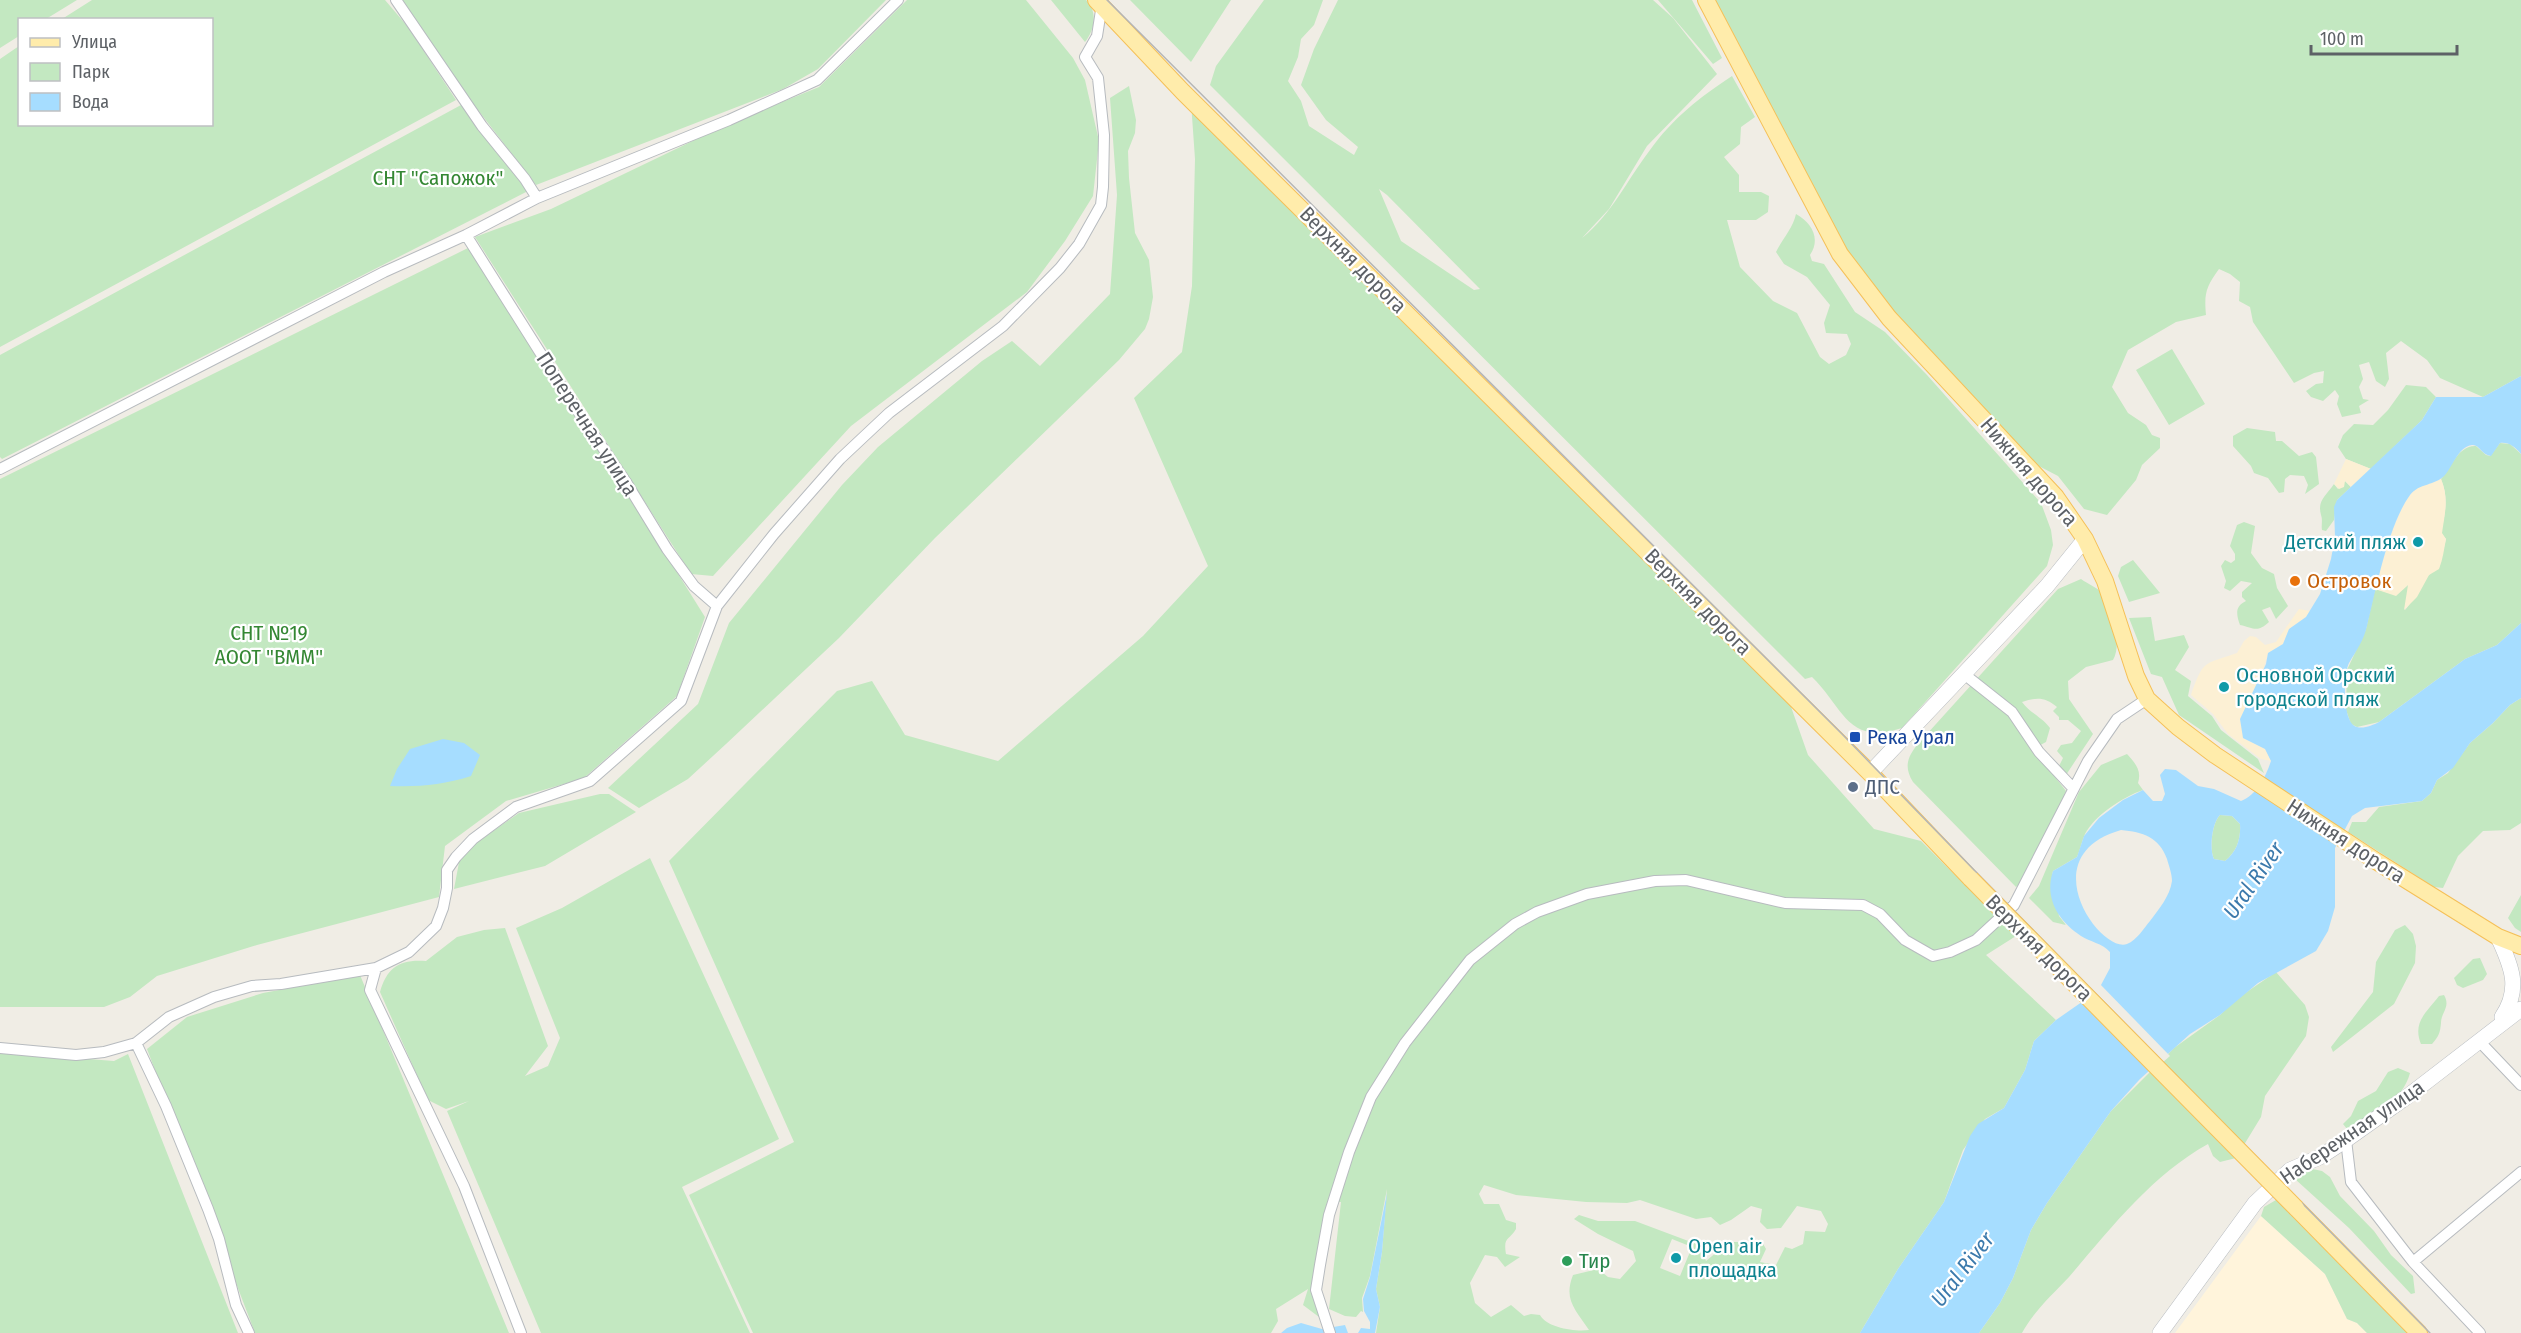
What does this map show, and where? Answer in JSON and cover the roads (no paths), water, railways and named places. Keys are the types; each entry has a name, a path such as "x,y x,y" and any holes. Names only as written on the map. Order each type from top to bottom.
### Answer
{"main road":[{"name":"Нижняя дорога","path":"1706,0 1840,254 1889,318 2056,497 2085,540 2105,581 2136,676 2147,699 2178,727 2215,755 2376,861 2498,937 2521,946"},
{"name":"Верхняя дорога","path":"1101,2 1183,92 1870,773 1971,879 2419,1333"},
{"path":"1870,773 2047,586 2085,540"},
{"path":"2480,1042 2513,1005 2516,987 2513,968 2498,937"},
{"name":"Набережная улица","path":"2160,1333 2255,1203 2290,1170 2320,1157 2346,1140 2521,1010"}],"street":[{"path":"396,0 482,126 525,179 537,198"},
{"path":"0,469 384,272 466,235 537,198 729,120 817,80 898,0"},
{"path":"0,1048 76,1055 104,1053 136,1043 169,1017 214,997 252,986 280,984 376,968 409,952 436,926 447,888 447,870 473,839 516,807 590,781 681,701 717,606 774,534 840,459 889,413 1004,326 1060,268 1079,244 1101,205 1103,187 1104,135 1098,78 1085,57 1097,36 1101,2"},
{"name":"Поперечная улица","path":"466,235 667,549 693,585 717,606"},
{"path":"1964,674 2012,712 2039,752 2073,788"},
{"path":"1330,1333 1328,1321 1316,1290 1329,1215 1349,1152 1371,1097 1405,1043 1470,960 1515,924 1537,912 1587,894 1655,881 1686,880 1785,903 1863,905 1880,914 1905,940 1933,956 1950,952 1976,940 2014,905 2073,788 2117,718 2147,699"},
{"path":"376,968 370,990 464,1186 521,1333"},
{"path":"2480,1042 2521,1085"},
{"path":"136,1043 166,1106 208,1209 219,1239 236,1305 249,1333"},
{"path":"2346,1140 2350,1182 2413,1262 2480,1333"},
{"path":"2413,1262 2521,1172"}],"water":[{"name":"Ural River","path":"2521,376 2521,454 2506,443 2500,443 2491,456 2474,445 2467,446 2459,453 2441,479 2418,488 2410,495 2389,540 2364,636 2347,669 2346,708 2352,724 2357,727 2379,722 2465,659 2497,645 2521,623 2521,698 2510,705 2470,743 2453,768 2437,780 2431,793 2422,801 2365,808 2352,816 2335,848 2335,907 2328,931 2316,951 2258,983 2220,1015 2190,1034 2140,1079 2111,1111 2047,1203 2031,1230 2013,1278 2000,1303 1979,1333 1860,1333 1898,1269 1944,1202 1970,1136 1978,1124 2004,1108 2025,1070 2034,1041 2056,1020 2089,997 2101,985 2110,968 2110,952 2073,930 2055,908 2050,890 2053,871 2077,857 2084,836 2099,818 2123,800 2143,790 2153,801 2162,801 2165,794 2160,775 2165,769 2176,770 2198,786 2214,789 2241,801 2256,790 2264,779 2271,761 2265,749 2243,738 2240,719 2266,664 2268,653 2283,644 2289,629 2306,617 2320,594 2335,537 2334,507 2337,500 2422,420 2436,397 2483,397","holes":["2220,815 2232,816 2240,824 2237,844 2233,853 2225,861 2214,859 2212,855 2213,830","2121,830 2143,834 2160,845 2172,878 2169,892 2160,907 2140,934 2127,944 2116,943 2102,934 2090,919 2080,900 2076,880 2080,860 2094,843"]},
{"path":"443,739 464,743 480,755 471,776 431,785 390,786 397,769 410,749"},
{"path":"1387,1193 1376,1289 1380,1307 1375,1333 1358,1333 1361,1328 1370,1329 1363,1299 1370,1277"},
{"path":"1301,1323 1322,1329 1345,1325 1348,1333 1281,1333"}],"tram line":[{"path":"1107,0 1842,734 2430,1333"}],"place":[{"name":"Детский пляж","path":"2418,542"},
{"name":"Островок","path":"2295,581"},
{"name":"Основной Орский городской пляж","path":"2224,687"},
{"name":"Река Урал","path":"1855,737"},
{"name":"ДПС","path":"1853,787"},
{"name":"Open air площадка","path":"1676,1258"},
{"name":"Тир","path":"1567,1261"}],"park label":[{"name":"СНТ \"Сапожок\"","path":"438,178"},
{"name":"СНТ №19 АООТ \"ВММ\"","path":"269,645"}]}
